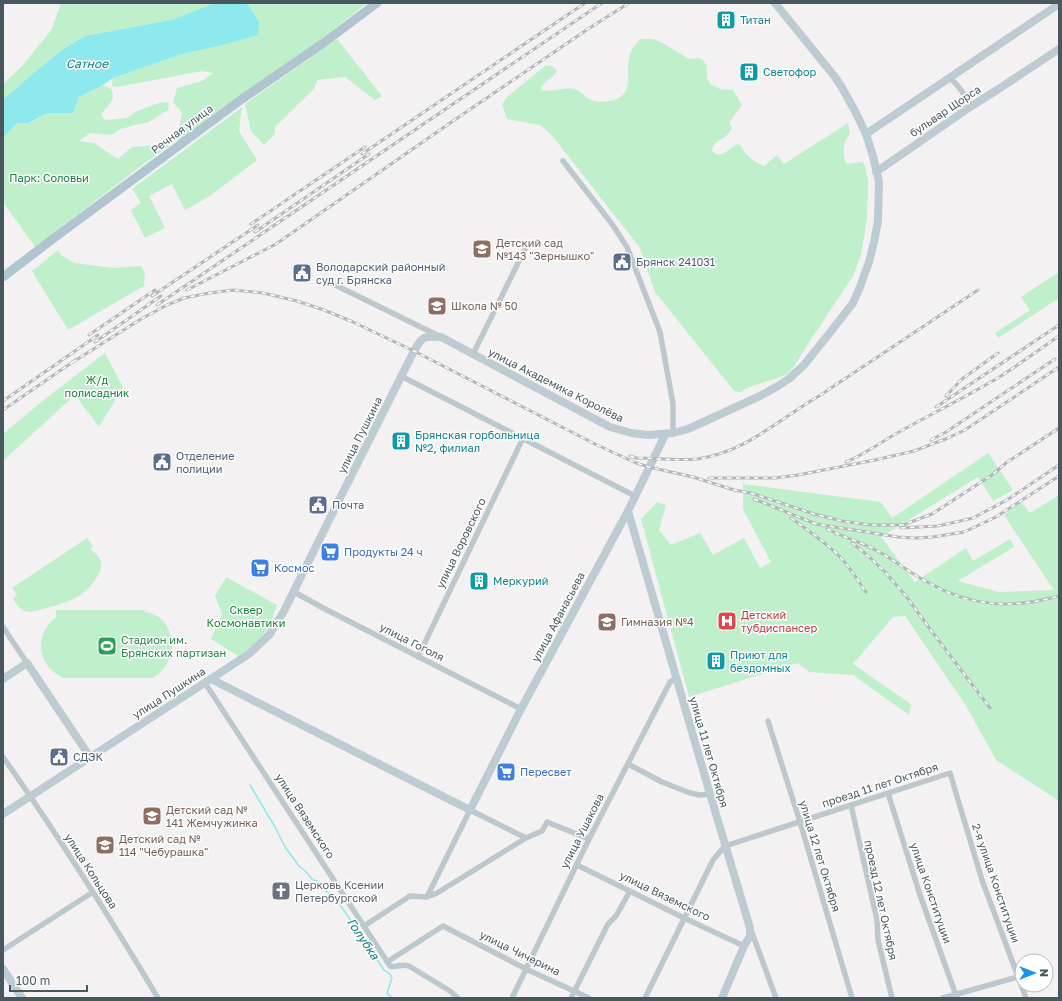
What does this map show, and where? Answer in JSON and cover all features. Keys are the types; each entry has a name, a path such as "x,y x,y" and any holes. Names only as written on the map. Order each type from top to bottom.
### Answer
{"main road":[{"name":"Речная улица","path":"3,277 242,99 322,44 377,3"}],"street":[{"path":"775,3 835,77 855,111 866,134 876,172"},
{"path":"866,134 1059,4"},
{"name":"бульвар Щорса","path":"876,172 970,106 1059,49"},
{"path":"950,78 956,83 970,106"},
{"path":"563,161 612,224 630,254 660,332 673,404 669,434"},
{"name":"улица Академика Королёва","path":"324,280 441,337 610,427 631,433 648,435 669,434 688,429 760,396 778,386 790,378 804,365 828,335 853,302 870,262 878,221 879,182 876,172"},
{"path":"473,354 528,243"},
{"path":"417,325 420,331 421,340 427,336 441,337"},
{"name":"улица Пушкина","path":"3,814 249,654 270,634 294,592 401,376 421,340"},
{"path":"401,376 635,496"},
{"name":"улица Афанасьева","path":"470,810 521,709 669,434"},
{"name":"улица Воровского","path":"418,657 523,438"},
{"name":"улица 11 лет Октября","path":"628,511 725,846 750,928 776,998"},
{"name":"улица Гоголя","path":"294,592 521,709"},
{"path":"3,627 90,757"},
{"path":"3,679 27,663"},
{"name":"улица Ушакова","path":"512,998 589,839 670,682 676,678"},
{"path":"208,681 526,838"},
{"name":"улица Вяземского","path":"208,681 388,962"},
{"name":"улица 12 лет Октября","path":"768,721 800,822 852,998"},
{"name":"улица Кольцова","path":"3,757 93,892 158,998"},
{"path":"628,764 662,782 690,793 700,795 710,794"},
{"name":"проезд 11 лет Октября","path":"725,846 950,773"},
{"name":"2-я улица Конституции","path":"950,773 982,880 1014,966"},
{"name":"улица Конституции","path":"888,793 920,895 956,996"},
{"name":"проезд 12 лет Октября","path":"851,806 877,920 878,940 892,998"},
{"path":"427,897 470,810"},
{"path":"364,926 410,896 427,897 437,893 526,838 542,831 547,822 589,839"},
{"path":"645,998 713,860 725,846"},
{"name":"улица Вяземского","path":"577,865 744,946"},
{"path":"571,998 608,924 616,916 630,891"},
{"path":"3,950 93,892"},
{"name":"улица Чичерина","path":"388,962 443,926 526,969 589,998"},
{"path":"722,998 744,946 750,936 750,928"},
{"path":"388,962 390,966 393,967 404,964 409,966 450,991 458,998"},
{"path":"3,969 22,998"},
{"path":"943,998 956,996 1014,978"}],"green space":[{"path":"61,3 215,3 171,20 85,36 63,49 3,100 3,84 22,66 52,29"},
{"path":"245,3 367,3 320,40 182,142 169,136 179,129 182,113 173,102 177,88 202,81 213,73 202,71 117,87 112,86 113,78 182,54 234,41 249,6"},
{"path":"337,39 382,96 375,100 345,77 317,80 314,89 275,127 275,134 264,145 251,131 245,104"},
{"path":"641,39 653,39 663,43 689,59 700,58 707,66 707,78 710,84 720,89 733,90 742,105 730,121 730,125 732,127 730,132 714,145 712,151 715,153 724,153 736,144 740,145 753,160 764,166 777,155 784,164 848,123 850,133 845,142 844,150 846,162 847,164 862,162 865,166 868,181 867,218 861,255 853,276 793,368 786,375 744,389 741,392 734,391 655,292 640,248 554,138 540,125 507,119 502,104 507,97 545,66 553,67 557,71 541,87 542,90 550,91 571,88 577,90 589,99 596,101 607,102 617,99 625,92 627,87 629,58 632,50"},
{"name":"Парк: Соловьи","path":"103,85 111,89 113,95 112,100 101,115 105,120 127,118 137,111 162,102 169,103 168,110 149,122 119,130 111,135 90,133 79,141 94,143 118,159 132,147 172,144 35,247 3,202 3,138 17,123 30,123 47,113 73,113 79,97"},
{"path":"242,107 239,131 257,160 210,196 185,210 172,184 149,196 165,228 145,238 131,210 141,203 132,189"},
{"path":"58,250 62,256 75,263 113,268 141,266 145,273 144,286 68,330 32,271"},
{"path":"1059,272 1059,298 998,338 995,333 1030,310 1021,297"},
{"name":"Ж/д полисадник","path":"105,353 123,387 99,427 75,395 3,461 3,434 41,402"},
{"path":"988,453 1013,490 993,501 978,477 881,537 915,582 966,548 973,561 1010,539 1014,547 958,581 999,592 1054,590 1004,515 1021,501 1030,513 1059,495 1059,801 996,760 965,704 905,616 893,617 853,664 911,704 909,715 853,675 809,672 798,663 689,697 641,519 657,502 666,505 659,530 671,545 700,533 713,555 744,538 760,568 771,562 743,509 743,484 881,502 892,518"},
{"path":"87,538 93,546 90,549 98,557 101,567 97,577 87,590 79,596 56,606 31,612 24,611 17,605 13,599 17,595 12,588"},
{"name":"Сквер Космонавтики","path":"226,577 277,605 271,623 265,632 250,648 238,656 211,639 222,614 215,596"},
{"name":"Стадион им. Брянских партизан","path":"56,610 144,610 145,612 154,614 161,619 170,632 172,648 170,657 163,669 153,678 63,678 48,666 43,658 41,650 41,641 44,633 56,617"}],"water":[{"name":"Сатное","path":"215,3 245,3 249,6 259,22 258,35 182,54 113,78 103,85 79,97 73,113 47,113 29,123 17,123 3,138 3,100 63,49 85,36 171,20"}],"waterway":[{"name":"Голубка","path":"250,785 285,847 299,866 338,902 384,970 390,974 392,978 387,993 392,998"}],"railway":[{"path":"362,154 585,3"},
{"path":"157,305 602,3"},
{"path":"187,290 276,244 453,121 588,29 629,3"},
{"path":"251,224 365,147"},
{"path":"255,232 369,154"},
{"path":"152,296 258,225"},
{"path":"89,335 155,290"},
{"path":"73,362 141,319 184,298 234,290 263,293 297,301 353,322 414,351 593,443 636,463 693,477 734,490 751,493 814,514 842,521 871,525 903,525 932,514 992,475 1006,463 1059,428"},
{"path":"630,456 636,458 689,460 714,456 731,450 761,434 978,290"},
{"path":"95,342 161,296"},
{"path":"936,407 1059,325"},
{"path":"3,401 98,335"},
{"path":"846,462 976,391 1001,376 1059,336"},
{"path":"946,396 962,379 998,353"},
{"path":"3,410 77,359"},
{"path":"931,440 946,432 1055,359"},
{"path":"709,478 775,478 798,475 914,451 965,430 1059,367"},
{"path":"901,528 938,526 973,518 1007,500 1059,465"},
{"path":"754,499 816,524 898,537 933,537 964,532 996,517 1059,476"},
{"path":"791,518 818,537 836,553 866,592"},
{"path":"827,529 876,550 923,580 961,597 977,601 1009,604 1025,603 1059,596"},
{"path":"852,543 885,572 906,596 990,708"}],"place":[{"name":"Титан","path":"726,20"},
{"name":"Светофор","path":"749,72"},
{"name":"Детский сад №143 \"Зернышко\"","path":"482,249"},
{"name":"Брянск 241031","path":"622,262"},
{"name":"Володарский районный суд г. Брянска","path":"302,273"},
{"name":"Школа № 50","path":"437,306"},
{"name":"Брянская горбольница №2, филиал","path":"401,441"},
{"name":"Отделение полиции","path":"162,462"},
{"name":"Почта","path":"318,505"},
{"name":"Продукты 24 ч","path":"330,552"},
{"name":"Космос","path":"260,568"},
{"name":"Меркурий","path":"479,581"},
{"name":"Детский тубдиспансер","path":"727,621"},
{"name":"Гимназия №4","path":"607,622"},
{"name":"Стадион им. Брянских партизан","path":"107,646"},
{"name":"Приют для бездомных","path":"716,661"},
{"name":"СДЭК","path":"59,757"},
{"name":"Пересвет","path":"506,772"},
{"name":"Детский сад № 141 Жемчужинка","path":"152,816"},
{"name":"Детский сад № 114 \"Чебурашка\"","path":"105,845"},
{"name":"Церковь Ксении Петербургской","path":"281,891"}]}
